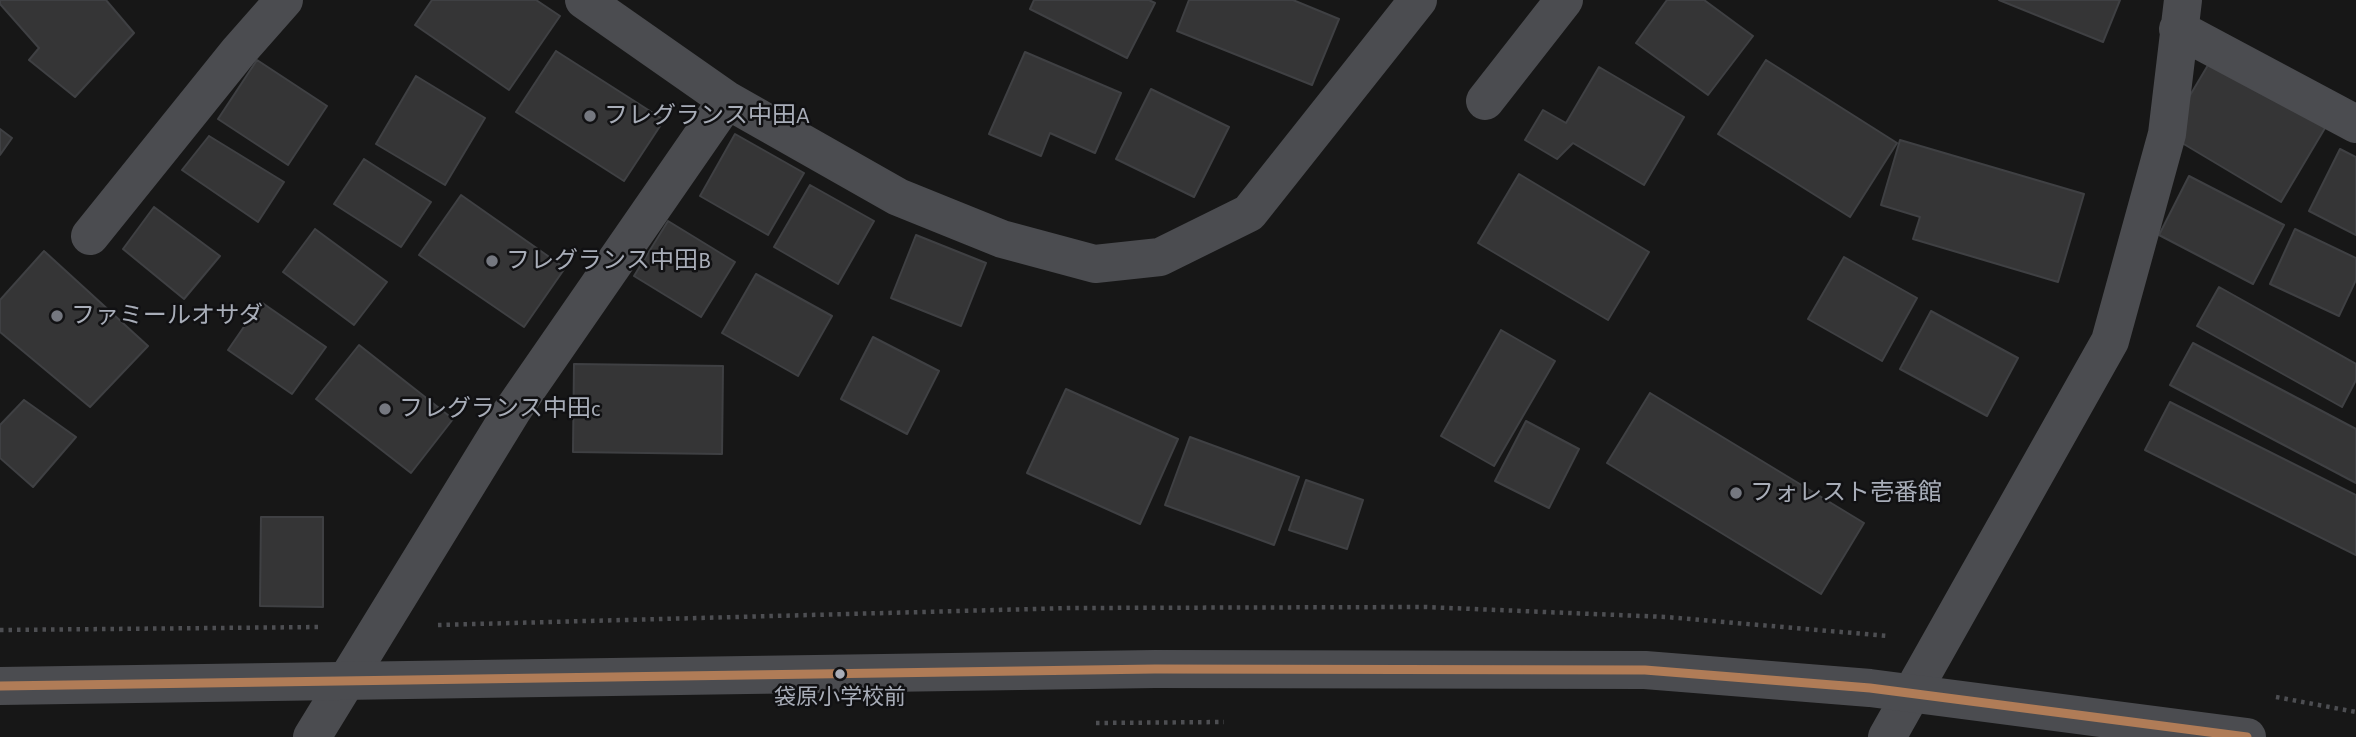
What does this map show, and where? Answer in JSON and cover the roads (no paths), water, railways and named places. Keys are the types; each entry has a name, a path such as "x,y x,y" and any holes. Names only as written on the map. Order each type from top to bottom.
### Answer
{"street":[{"path":"90,236 239,51 284,0"},
{"path":"584,0 727,100 898,197 1002,239 1095,264 1160,257 1249,213 1418,0"},
{"path":"1485,101 1564,0"},
{"path":"1888,737 2110,341 2167,134 2181,15 2356,124"},
{"path":"312,737 512,411 727,100"},
{"path":"0,686 1155,669 1645,670 1914,694 2246,737"}],"place":[{"name":"フレグランス中田A","path":"590,116"},
{"name":"フレグランス中田B","path":"492,261"},
{"name":"ファミールオサダ","path":"57,316"},
{"name":"フレグランス中田c","path":"385,409"},
{"name":"フォレスト壱番館","path":"1736,493"},
{"name":"袋原小学校前","path":"840,674"}]}
